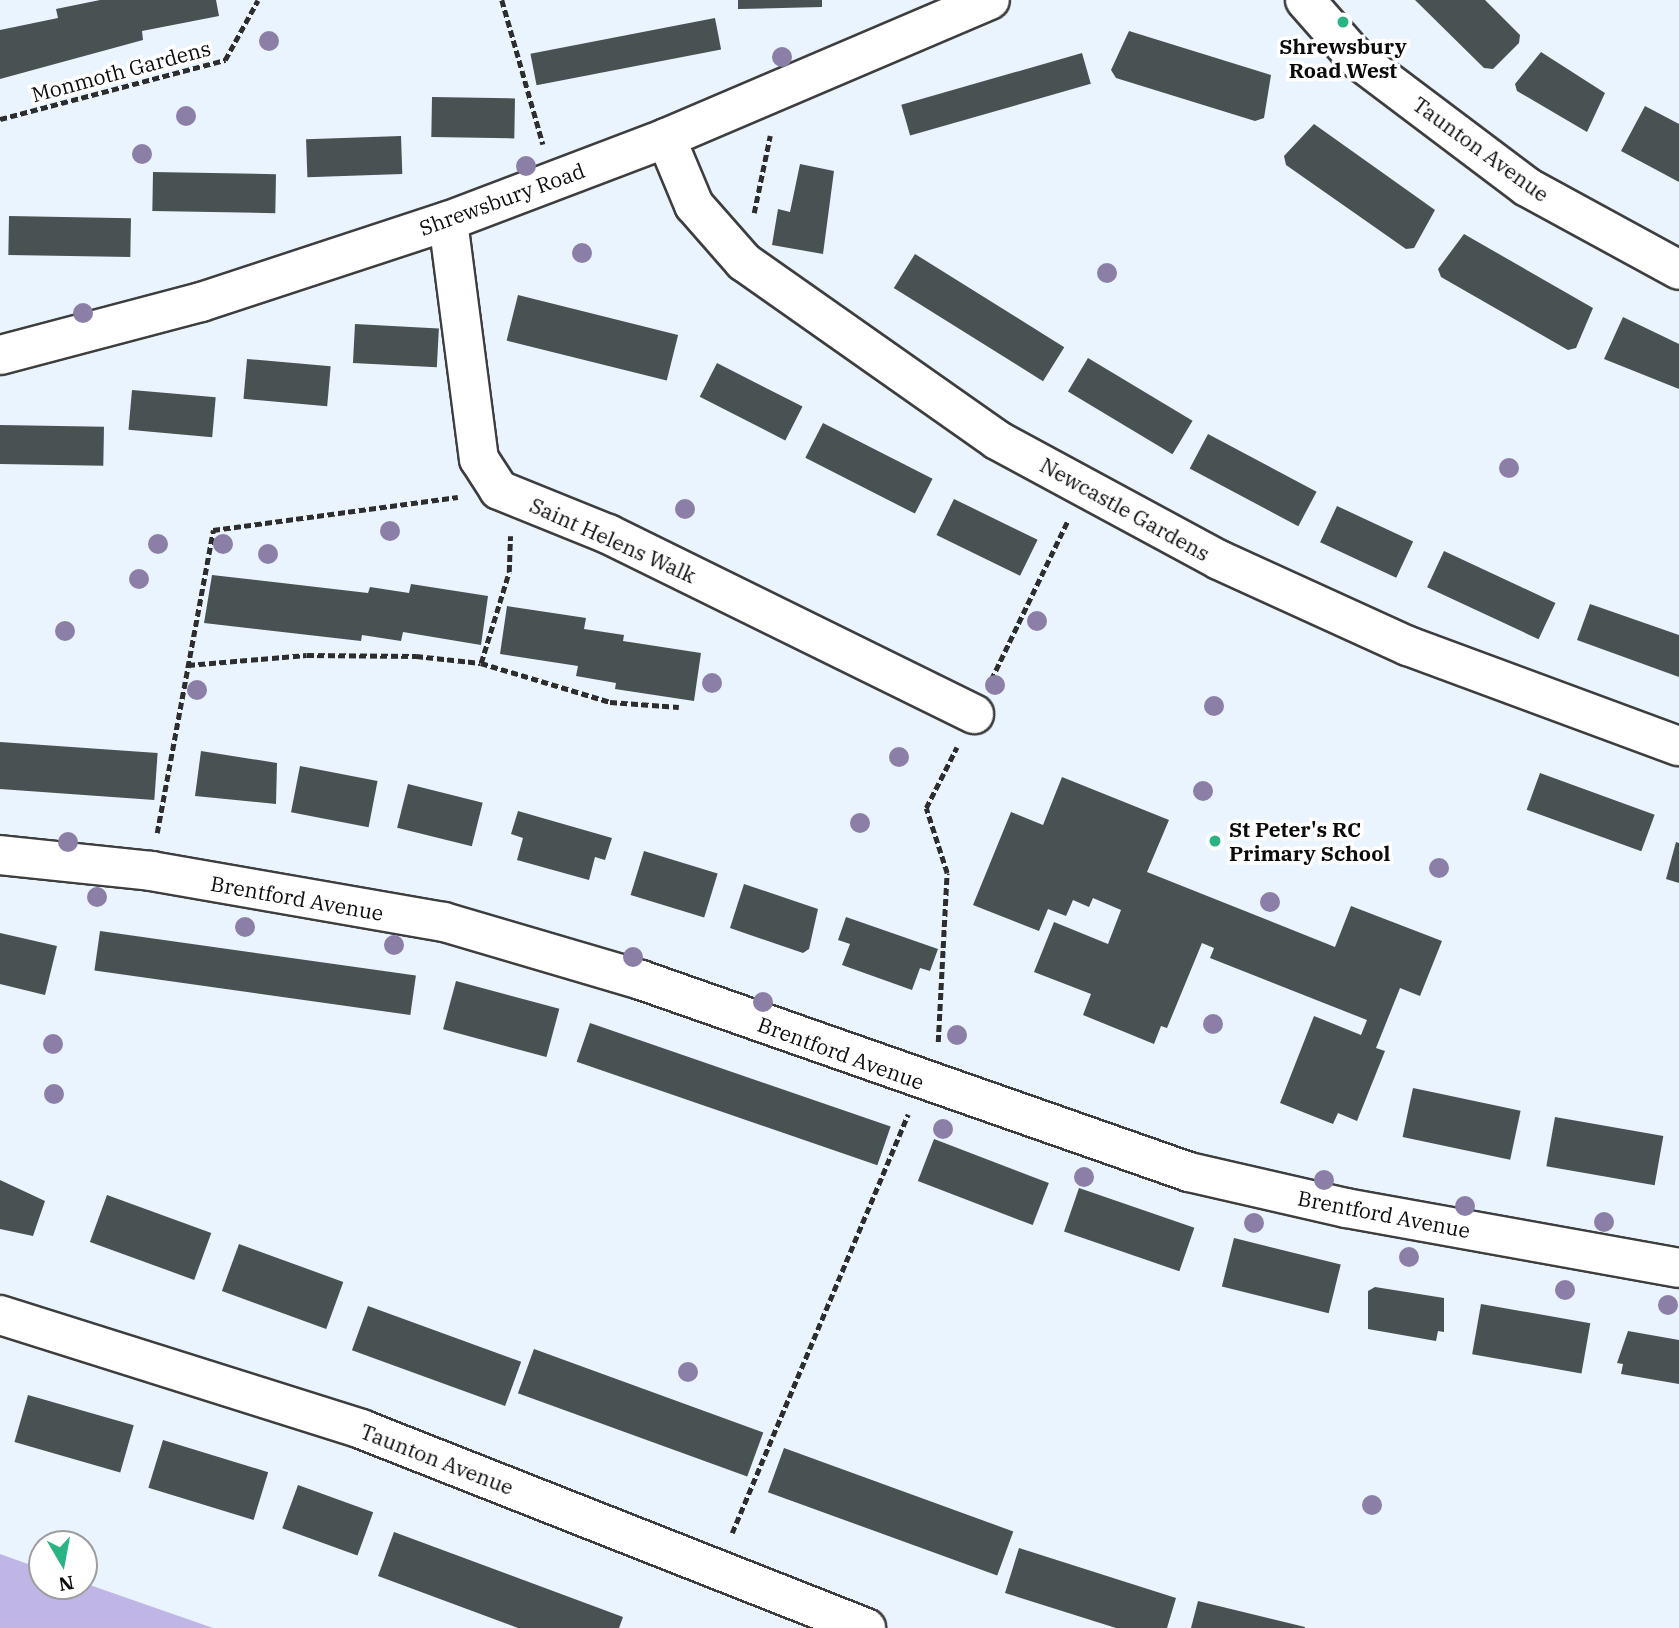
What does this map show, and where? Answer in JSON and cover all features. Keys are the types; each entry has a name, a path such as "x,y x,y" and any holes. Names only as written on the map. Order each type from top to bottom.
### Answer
{"street":[{"name":"Shrewsbury Road","path":"0,355 201,302 448,221 666,138 990,0"},
{"name":"Taunton Avenue","path":"1305,0 1356,58 1527,187 1679,270"},
{"name":"Newcastle Gardens","path":"666,138 694,205 744,262 998,440 1219,561 1408,646 1679,746"},
{"path":"448,221 479,459 499,491"},
{"name":"Saint Helens Walk","path":"499,491 608,534 974,714"},
{"name":"Brentford Avenue","path":"0,855 151,871 443,922 530,944 922,1083 1189,1172 1346,1208 1679,1268"},
{"name":"Taunton Avenue","path":"0,1315 361,1429 866,1628"}],"path":[{"name":"Monmoth Gardens","path":"0,119 225,60 258,0"},
{"path":"502,0 543,141"},
{"path":"744,262 779,90"},
{"path":"1000,661 1086,488"},
{"path":"151,871 213,530 499,491 512,547 481,663"},
{"path":"188,665 307,655 481,663 610,702 679,707"},
{"path":"716,1569 938,1041 947,873 926,807 974,714"}],"shaded area":[{"path":"0,1554 28,1564 28,1600 98,1600 98,1588 213,1628 0,1628"}],"building":[{"path":"100,0 216,0 219,16 142,31 143,40 0,79 0,30 58,18 56,9"},
{"path":"738,0 822,0 822,7 738,9"},
{"path":"1415,0 1485,0 1520,35 1519,43 1493,69 1484,68"},
{"path":"715,18 721,49 537,85 530,54"},
{"path":"1129,31 1271,75 1264,118 1255,121 1116,78 1111,70"},
{"path":"1541,52 1605,93 1587,132 1517,91 1515,84"},
{"path":"1082,53 1091,84 910,136 901,105"},
{"path":"432,97 515,98 514,138 431,137"},
{"path":"1645,106 1679,124 1679,182 1621,151"},
{"path":"1314,124 1435,210 1414,248 1406,249 1286,165 1284,156"},
{"path":"401,136 402,174 307,177 306,139"},
{"path":"800,164 834,171 823,254 772,245 778,209 790,212"},
{"path":"153,172 276,174 275,213 152,211"},
{"path":"9,216 131,218 130,257 8,255"},
{"path":"1464,234 1593,308 1576,348 1568,350 1441,277 1438,269"},
{"path":"915,254 1064,347 1043,381 894,288"},
{"path":"518,295 678,335 667,381 507,341"},
{"path":"1623,317 1679,344 1679,389 1604,359"},
{"path":"355,324 439,328 437,367 353,363"},
{"path":"1088,358 1193,421 1172,454 1068,391"},
{"path":"247,359 331,366 327,406 244,399"},
{"path":"717,363 803,407 785,440 700,397"},
{"path":"132,390 216,397 212,437 129,430"},
{"path":"823,423 933,479 915,514 805,458"},
{"path":"0,425 104,427 103,466 0,464"},
{"path":"1208,434 1317,492 1298,526 1190,468"},
{"path":"954,499 1038,540 1020,576 936,535"},
{"path":"1337,506 1413,541 1396,578 1320,542"},
{"path":"1444,551 1555,603 1539,639 1427,587"},
{"path":"212,575 368,593 370,587 409,593 411,584 488,596 481,645 403,632 401,641 362,635 361,641 204,623"},
{"path":"1590,604 1679,635 1679,677 1577,640"},
{"path":"507,606 586,618 584,629 624,635 623,641 701,653 694,701 615,689 616,683 576,676 578,666 500,654"},
{"path":"0,742 158,753 154,800 0,789"},
{"path":"201,751 277,763 276,804 195,796"},
{"path":"300,766 378,781 369,827 291,812"},
{"path":"1540,773 1655,815 1641,851 1527,810"},
{"path":"1062,777 1169,820 1147,872 1335,947 1351,906 1442,941 1420,996 1400,988 1376,1048 1385,1051 1357,1121 1338,1113 1333,1124 1280,1103 1314,1016 1361,1035 1367,1020 1210,958 1214,948 1202,943 1167,1028 1161,1026 1154,1044 1083,1015 1091,994 1034,972 1054,922 1108,944 1121,910 1093,898 1089,907 1073,900 1066,916 1048,909 1039,931 973,905 1011,812 1043,825"},
{"path":"408,784 483,803 472,846 397,828"},
{"path":"518,811 612,838 605,860 595,857 589,880 517,860 523,838 511,834"},
{"path":"1676,842 1679,843 1679,883 1666,879"},
{"path":"644,851 718,874 704,918 631,895"},
{"path":"744,884 818,909 809,949 803,953 730,928"},
{"path":"846,917 938,949 930,971 920,968 912,990 842,965 850,944 838,940"},
{"path":"100,931 416,975 410,1015 94,971"},
{"path":"0,933 57,946 45,995 0,984"},
{"path":"456,981 559,1009 546,1057 443,1029"},
{"path":"590,1023 891,1127 877,1165 577,1062"},
{"path":"1413,1088 1521,1111 1510,1160 1403,1137"},
{"path":"1555,1117 1663,1136 1655,1185 1546,1166"},
{"path":"934,1139 1049,1183 1033,1225 918,1181"},
{"path":"0,1180 45,1201 33,1236 0,1229"},
{"path":"1079,1188 1194,1228 1179,1271 1064,1231"},
{"path":"107,1195 211,1233 194,1280 90,1242"},
{"path":"1234,1238 1341,1265 1329,1313 1222,1287"},
{"path":"239,1244 343,1282 326,1329 222,1291"},
{"path":"1375,1287 1444,1298 1444,1332 1438,1331 1436,1341 1368,1329 1368,1291"},
{"path":"1481,1304 1590,1323 1581,1374 1472,1354"},
{"path":"368,1306 521,1362 505,1406 352,1350"},
{"path":"1628,1331 1679,1340 1679,1384 1621,1374 1623,1364 1617,1363"},
{"path":"534,1349 763,1432 747,1477 518,1393"},
{"path":"28,1395 134,1425 120,1472 14,1442"},
{"path":"163,1440 268,1472 254,1520 148,1488"},
{"path":"784,1448 1013,1531 997,1576 768,1492"},
{"path":"298,1485 373,1512 357,1556 282,1528"},
{"path":"394,1532 623,1617 619,1628 518,1628 378,1576"},
{"path":"1019,1548 1176,1598 1167,1628 1116,1628 1005,1593"},
{"path":"1198,1601 1305,1627 1305,1628 1191,1628"}],"place":[{"name":"Shrewsbury Road West","path":"1343,22"},
{"name":"St Peter's RC Primary School","path":"1215,841"}]}
